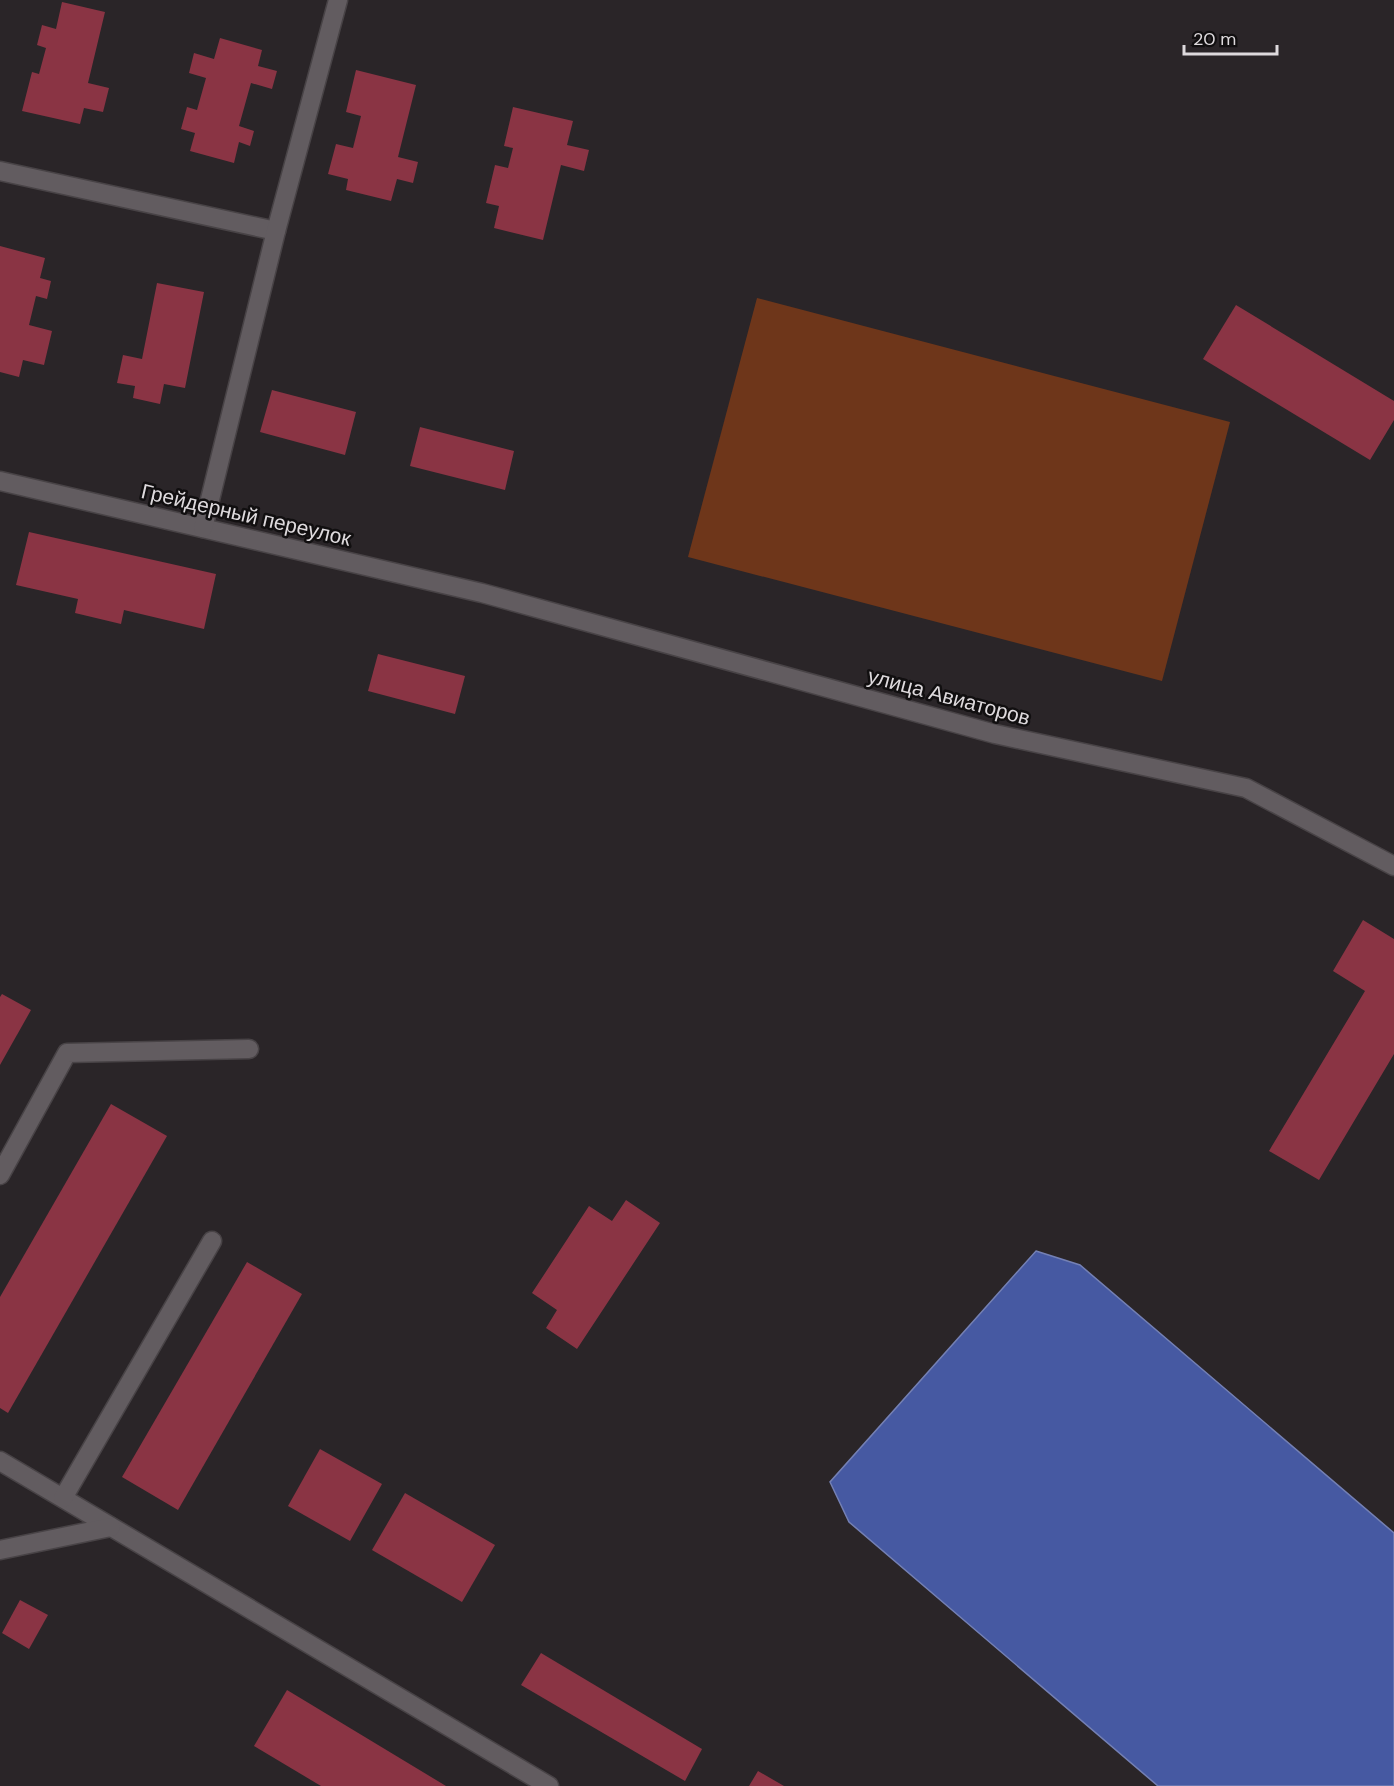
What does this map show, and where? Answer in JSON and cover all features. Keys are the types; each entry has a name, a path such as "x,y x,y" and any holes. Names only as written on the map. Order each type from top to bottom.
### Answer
{"street":[{"path":"203,528 276,231 338,0"},
{"path":"0,171 276,231"},
{"name":"Грейдерный переулок","path":"0,481 482,593"},
{"name":"улица Авиаторов","path":"482,593 995,734 1246,788 1394,866"},
{"path":"0,1174 67,1053 249,1049"},
{"path":"63,1498 212,1241"},
{"path":"0,1461 549,1786"},
{"path":"0,1550 111,1527"}],"shaded area":[{"path":"757,298 1230,422 1162,681 688,557"}],"water":[{"path":"1036,1251 1080,1265 1394,1533 1394,1786 1158,1786 849,1522 830,1482"}],"building":[{"path":"62,2 105,12 88,83 109,88 103,112 84,108 80,124 22,111 32,72 39,74 46,48 37,45 42,25 56,29"},
{"path":"220,38 262,50 258,66 277,71 272,89 251,83 239,126 254,131 250,146 239,142 234,163 190,151 195,133 181,129 187,107 197,110 206,78 189,73 194,53 214,59"},
{"path":"356,70 416,85 398,157 418,162 413,183 397,179 391,201 346,190 348,179 328,174 336,144 353,148 361,116 346,112"},
{"path":"513,107 573,121 567,145 589,150 584,171 561,165 543,240 494,228 499,206 486,203 495,165 508,168 513,148 504,146"},
{"path":"0,246 45,258 40,278 51,281 47,299 36,296 29,325 52,331 44,365 23,360 19,377 0,372"},
{"path":"157,283 204,292 185,388 164,384 160,404 133,398 135,386 117,383 123,355 142,359"},
{"path":"1236,305 1394,401 1394,420 1370,460 1203,359"},
{"path":"272,390 356,412 345,455 260,432"},
{"path":"420,427 514,451 505,490 410,466"},
{"path":"29,532 216,574 204,629 124,610 121,624 75,613 78,599 16,585"},
{"path":"378,654 465,676 455,714 368,691"},
{"path":"1363,920 1394,939 1394,1054 1319,1180 1269,1151 1365,991 1333,971"},
{"path":"2,994 31,1010 0,1065 0,997"},
{"path":"111,1104 167,1136 8,1413 0,1408 0,1297"},
{"path":"626,1200 660,1223 577,1349 546,1328 557,1310 532,1293 589,1206 612,1221"},
{"path":"247,1262 302,1294 178,1510 122,1477"},
{"path":"320,1449 382,1484 350,1541 288,1506"},
{"path":"405,1493 495,1545 462,1602 372,1550"},
{"path":"20,1600 48,1615 29,1649 2,1633"},
{"path":"541,1653 702,1749 685,1781 521,1685"},
{"path":"287,1690 446,1786 321,1786 254,1746"},
{"path":"758,1771 784,1786 749,1786"}]}
